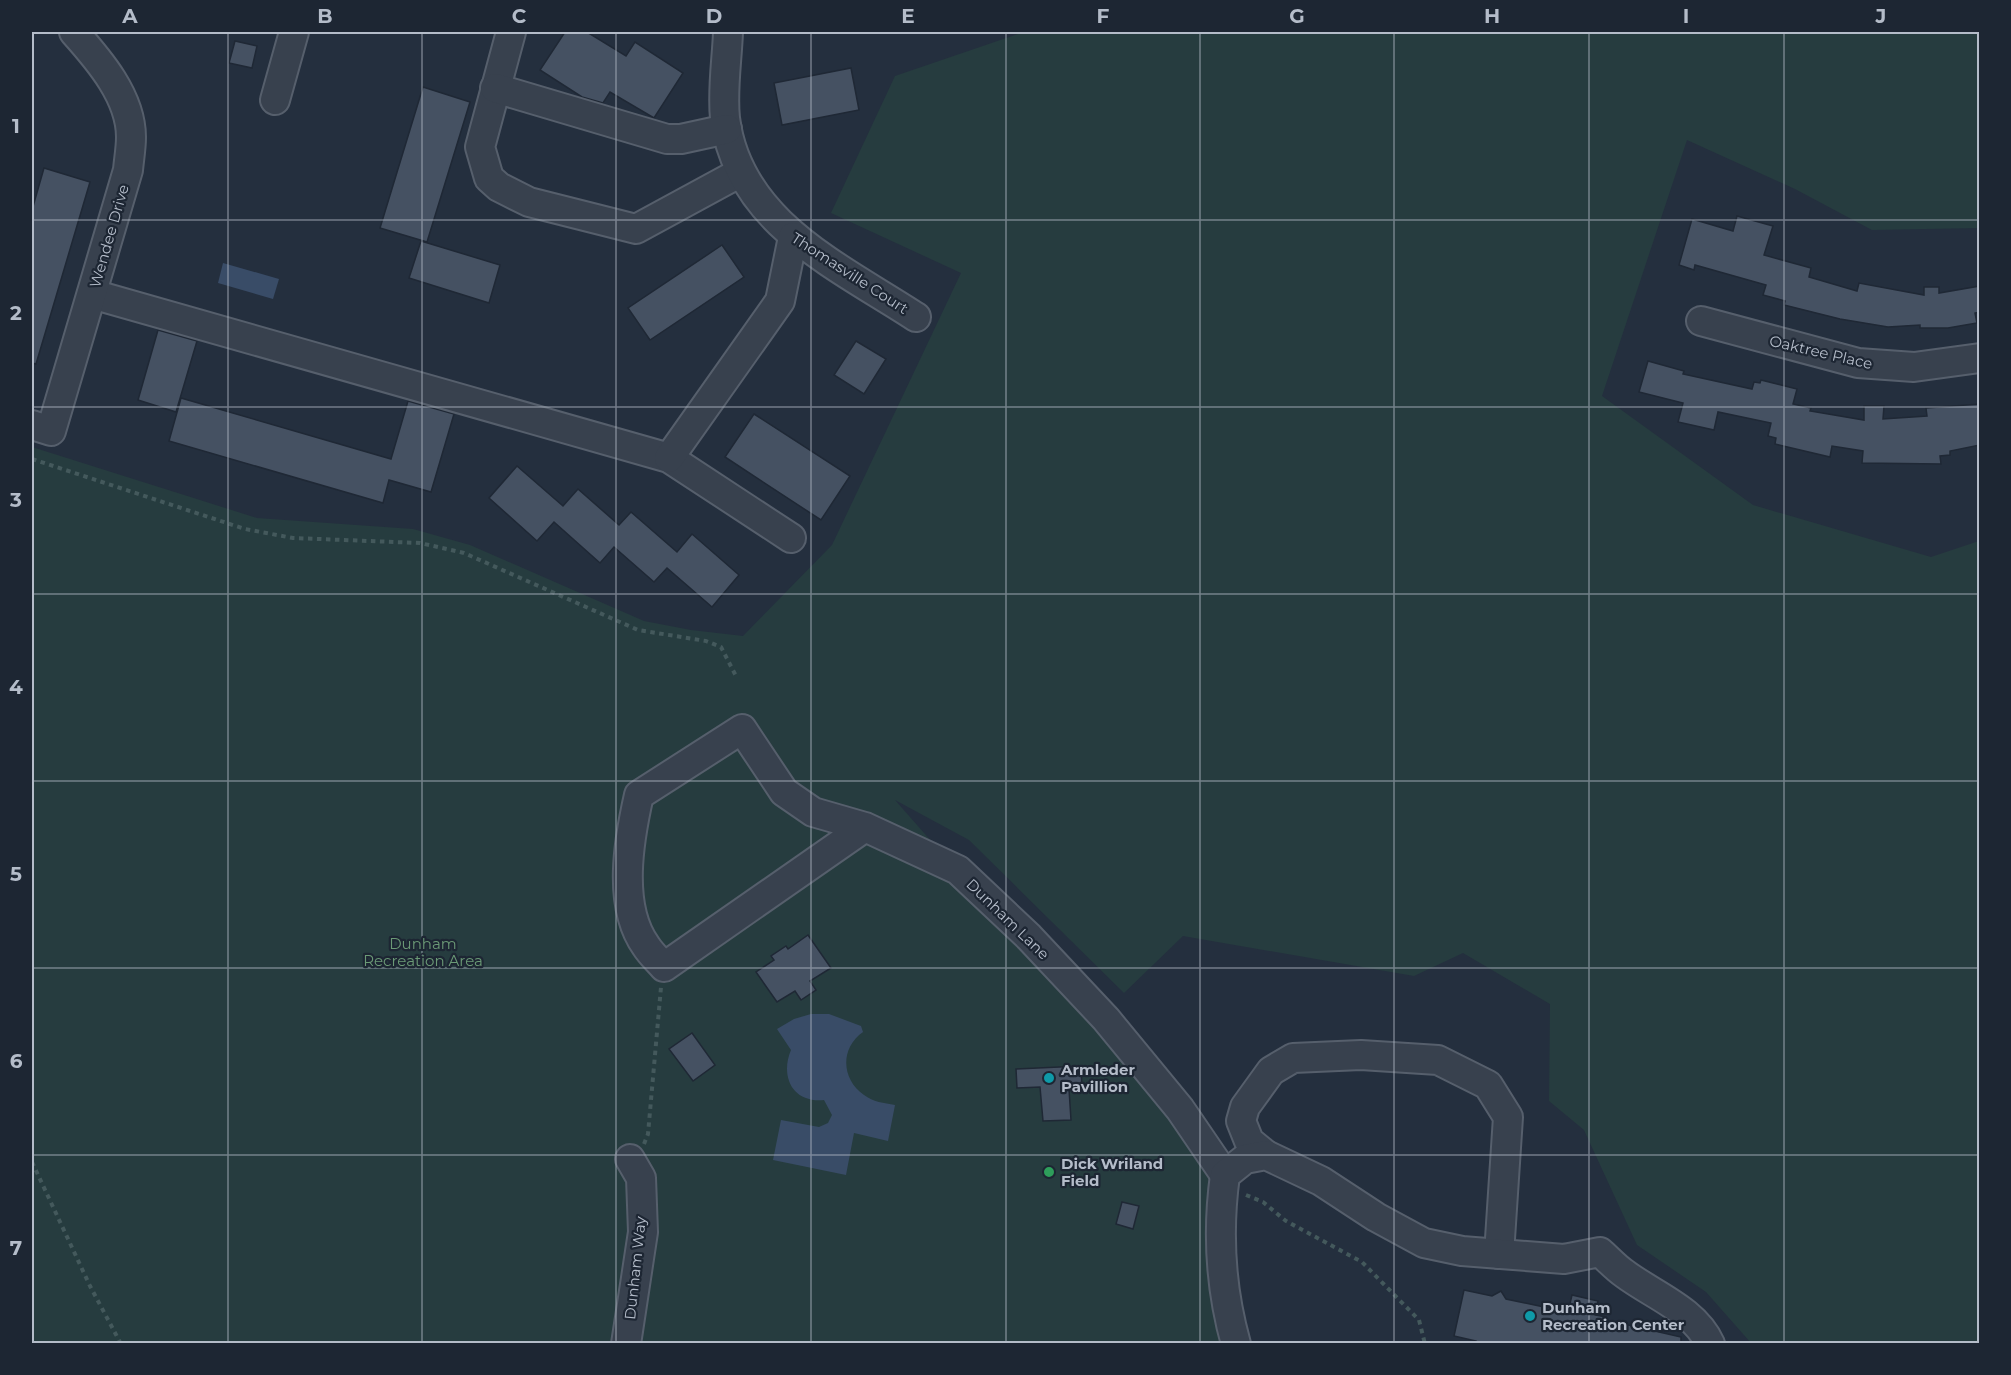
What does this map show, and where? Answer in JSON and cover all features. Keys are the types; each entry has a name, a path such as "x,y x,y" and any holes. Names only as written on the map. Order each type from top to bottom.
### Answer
{"street":[{"name":"Wendee Drive","path":"32,425 51,431 128,170 132,135 121,95 103,64 74,32"},
{"path":"275,100 294,32"},
{"path":"511,32 480,147 489,178 499,188 529,202 636,229 741,172"},
{"name":"Thomasville Court","path":"728,32 724,100 727,129 741,172 755,197 793,237 916,317"},
{"path":"495,88 667,139 681,139 727,129"},
{"path":"669,459 780,301 793,237"},
{"path":"92,294 669,459 791,538"},
{"name":"Oaktree Place","path":"1701,321 1858,363 1914,367 1980,358"},
{"name":"Dunham Lane","path":"664,968 644,944 629,902 628,840 639,795 742,729 784,792 813,812 865,826 958,870 1029,937 1106,1019 1180,1109 1235,1184"},
{"path":"664,968 865,826"},
{"path":"1235,1184 1225,1147 1234,1125 1241,1120 1245,1107 1271,1071 1293,1058 1361,1055 1438,1060 1488,1085 1508,1117 1499,1254"},
{"path":"1241,1120 1249,1141 1266,1155 1321,1181 1376,1217 1424,1243 1462,1251 1564,1259 1600,1252 1625,1274 1666,1300 1704,1330 1710,1344"},
{"path":"1236,1344 1224,1286 1219,1243 1235,1184 1245,1159 1266,1155"},
{"name":"Dunham Way","path":"626,1344 642,1232 641,1178 630,1159"}],"path":[{"path":"32,459 245,529 293,538 420,543 464,553 638,630 706,641 722,647 737,678"},
{"path":"630,1159 643,1147 648,1134 664,968"},
{"path":"32,1162 90,1286 121,1344"},
{"path":"1235,1184 1263,1202 1286,1221 1362,1262 1419,1320 1425,1344"}],"green space":[{"name":"Dunham Recreation Area","path":"1024,32 1979,32 1979,228 1872,230 1795,189 1687,140 1602,396 1753,505 1931,557 1979,541 1979,1343 1751,1343 1706,1292 1637,1245 1584,1130 1549,1101 1550,1004 1463,953 1414,976 1183,936 1124,993 969,840 895,800 1225,1175 1236,1343 32,1343 32,447 257,518 413,529 470,545 644,621 691,630 743,636 832,545 961,273 831,213 895,76"}],"water":[{"path":"223,263 279,279 273,299 218,283"},
{"path":"811,1014 829,1014 861,1026 863,1032 850,1046 847,1055 846,1064 851,1081 867,1097 895,1105 888,1141 854,1133 846,1175 773,1160 781,1120 819,1127 828,1123 832,1115 824,1100 804,1097 791,1086 787,1069 791,1050 777,1029 794,1019"}],"building":[{"path":"565,32 587,32 626,56 635,42 683,73 654,118 610,92 603,103 582,97 540,70"},
{"path":"235,41 257,46 252,68 229,63"},
{"path":"851,68 859,110 782,125 774,83"},
{"path":"423,87 470,102 427,242 380,228"},
{"path":"44,168 90,182 36,364 32,363 32,210"},
{"path":"1737,216 1773,226 1764,255 1811,268 1809,277 1857,291 1859,283 1924,295 1924,287 1939,287 1939,293 1980,286 1980,312 1975,313 1977,323 1948,328 1920,328 1920,325 1888,327 1840,319 1784,305 1785,301 1763,295 1766,285 1695,265 1694,270 1679,265 1692,219 1733,231"},
{"path":"421,241 500,265 489,303 409,278"},
{"path":"722,245 744,277 650,340 628,308"},
{"path":"158,330 197,341 176,412 138,400"},
{"path":"856,341 886,359 864,394 834,375"},
{"path":"1648,361 1684,371 1683,374 1752,389 1754,382 1760,383 1761,380 1797,389 1793,404 1811,408 1810,411 1864,420 1864,406 1884,406 1883,419 1927,416 1926,408 1980,404 1980,445 1950,451 1950,455 1940,456 1941,464 1862,463 1863,451 1832,446 1830,457 1775,444 1776,438 1768,436 1771,423 1718,412 1714,430 1678,422 1683,403 1639,392"},
{"path":"181,398 391,459 408,401 454,414 431,492 389,480 383,503 169,441"},
{"path":"754,414 850,476 821,520 725,457"},
{"path":"517,466 563,506 578,489 619,525 631,512 677,552 692,534 739,575 712,607 667,568 654,582 614,547 600,563 554,522 537,541 489,498"},
{"path":"808,935 831,968 810,981 816,990 801,1000 795,991 777,1002 756,972 774,960 771,956 786,946 788,949"},
{"path":"692,1033 715,1065 693,1081 669,1049"},
{"path":"1081,1066 1082,1088 1069,1089 1071,1120 1043,1121 1040,1087 1017,1088 1016,1069"},
{"path":"1122,1202 1139,1206 1133,1229 1116,1224"},
{"name":"Dunham Recreation Center","path":"1464,1290 1492,1296 1501,1291 1506,1299 1568,1312 1572,1295 1598,1301 1595,1315 1606,1317 1606,1320 1681,1337 1681,1344 1475,1344 1476,1341 1454,1336"}],"place":[{"name":"Armleder Pavillion","path":"1049,1078"},
{"name":"Dick Wriland Field","path":"1049,1172"},
{"name":"Dunham Recreation Center","path":"1530,1316"}]}
